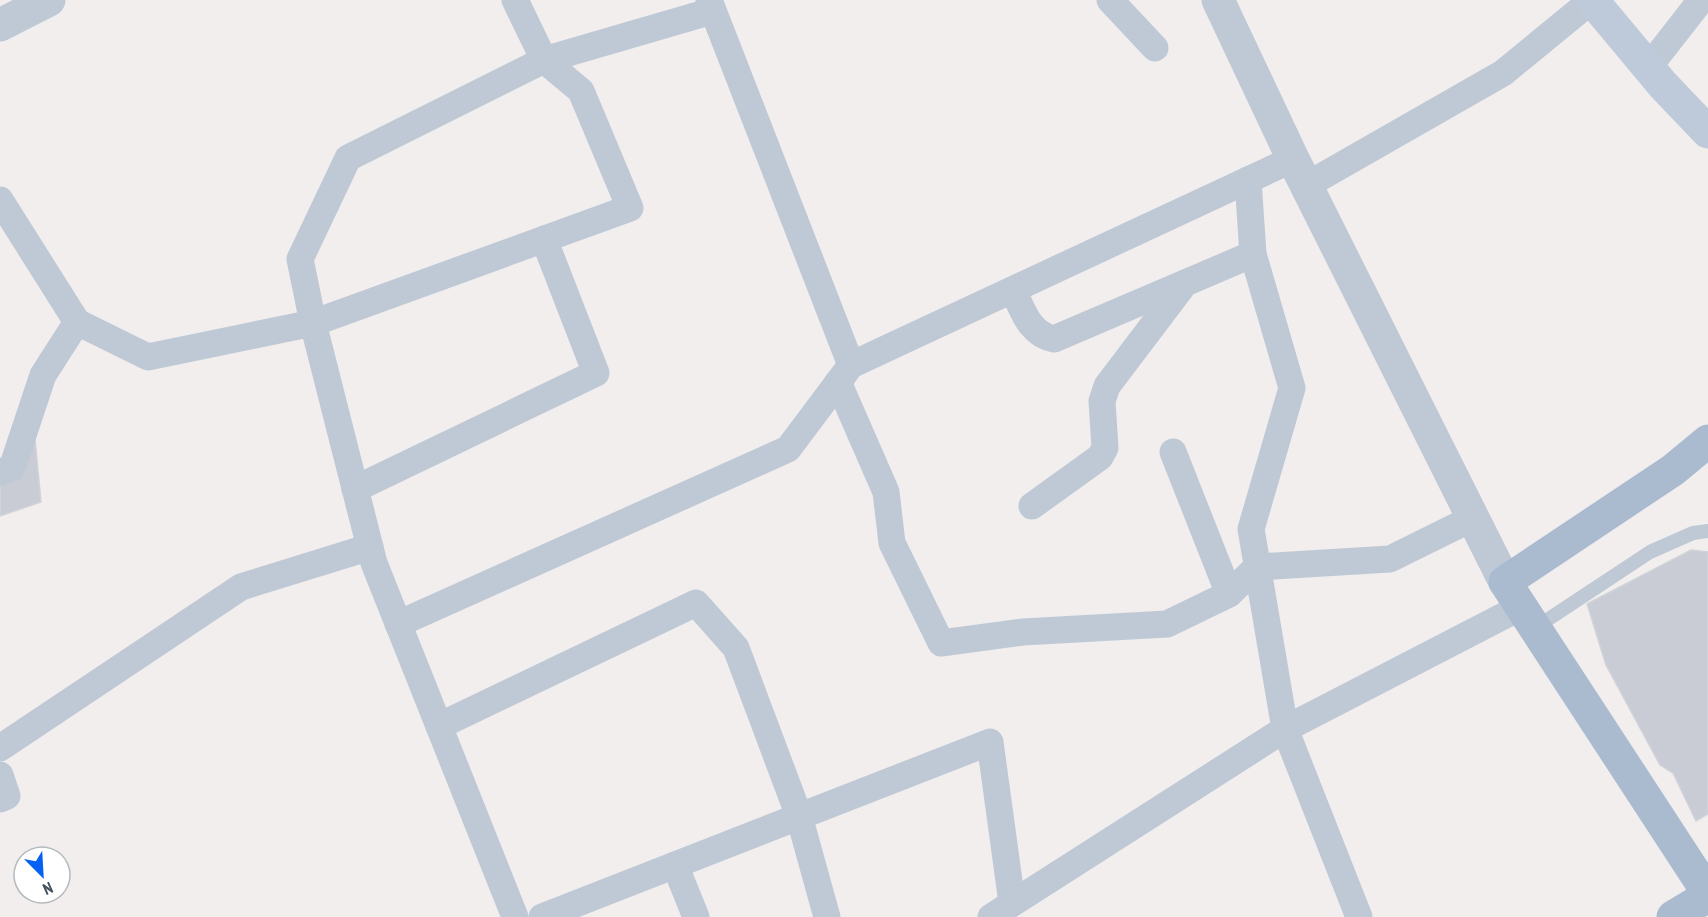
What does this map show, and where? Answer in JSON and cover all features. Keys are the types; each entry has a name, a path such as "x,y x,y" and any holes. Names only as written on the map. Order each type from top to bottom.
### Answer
{"main road":[{"path":"1592,0 1648,68 1708,132"},
{"path":"1692,907 1520,606 1708,441"}],"street":[{"path":"0,25 49,0"},
{"path":"0,200 77,322 148,357 313,323 630,208 582,91 544,60 515,0"},
{"path":"1110,0 1155,48"},
{"path":"542,917 990,742 1002,910 1285,729 1520,606 1473,518 1300,172 1218,0"},
{"path":"398,624 788,449 845,373 1012,290 1248,180 1300,172 1503,73 1592,0"},
{"path":"1648,68 1701,0"},
{"path":"514,917 374,563 313,323 300,259 348,158 544,60 711,6 886,492 892,543 941,643 1023,632 1167,624 1228,594 1257,567 1390,559 1473,518"},
{"path":"1248,180 1252,254 1292,388 1251,529 1285,729 1359,917"},
{"path":"355,489 596,373 544,239"},
{"path":"1012,290 1031,326 1043,337 1054,339 1252,254"},
{"path":"1032,506 1100,457 1105,448 1102,401 1107,386 1185,283"},
{"path":"0,472 12,468 43,375 77,322"},
{"path":"1173,452 1228,594"},
{"path":"0,748 241,587 370,547"},
{"path":"439,726 696,603 736,648 799,816 827,917"},
{"path":"0,775 7,796 0,799"},
{"path":"675,865 696,917"}],"lane":[{"path":"1520,606 1693,533 1708,531"}],"building":[{"path":"33,418 41,502 0,516 0,472"},
{"path":"1691,550 1708,552 1708,814 1696,821 1673,773 1660,765 1606,665 1587,604"}]}
